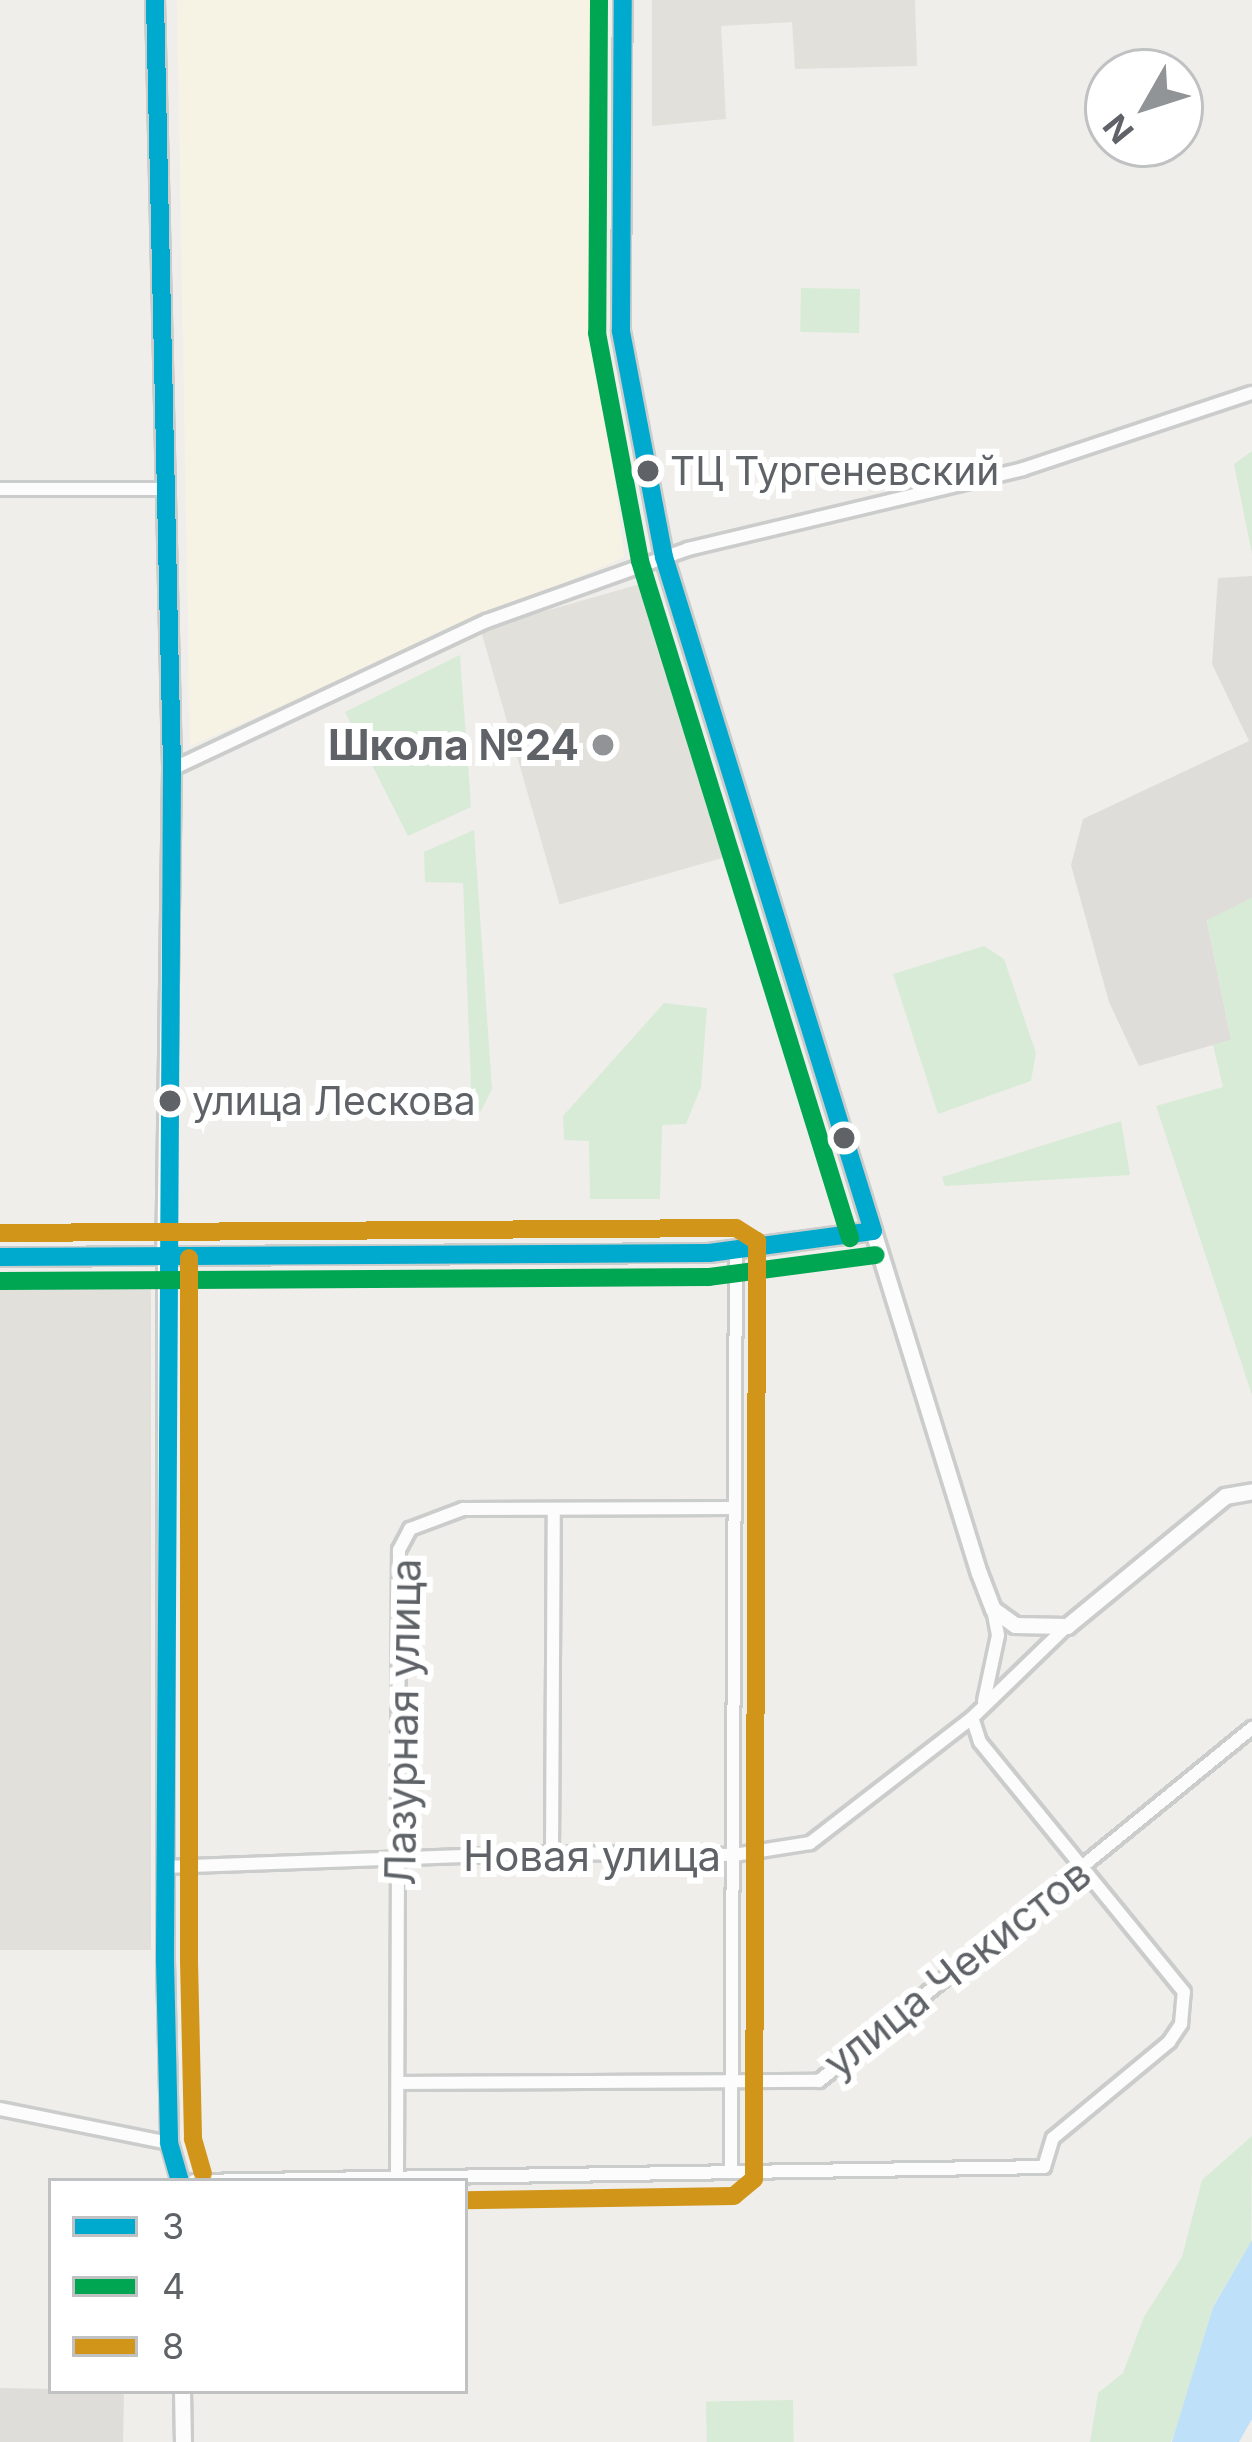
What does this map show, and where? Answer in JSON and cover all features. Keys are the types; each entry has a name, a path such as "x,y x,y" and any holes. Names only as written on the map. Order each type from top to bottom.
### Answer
{"main road":[{"path":"155,0 172,769 166,1258"},
{"path":"0,1257 736,1252 872,1231 664,557 621,331 623,0"}],"street":[{"path":"172,769 487,621 664,557 800,517 1023,469 1252,393"},
{"path":"0,489 165,489"},
{"path":"872,1231 993,1609 998,1635 984,1701"},
{"path":"731,2172 736,1252"},
{"path":"166,1258 164,1868 169,2143 179,2178"},
{"name":"Новая улица","path":"164,1868 552,1853 734,1855 810,1843 972,1718 984,1701 1067,1626 1225,1496 1252,1491"},
{"name":"Лазурная улица","path":"397,2174 399,1550 410,1529 443,1512 735,1508"},
{"path":"552,1853 554,1509"},
{"path":"993,1609 1028,1630 1067,1626"},
{"path":"281,2178 1044,2167 1053,2138 1169,2042 1185,2007 1177,1974 980,1742 972,1718"},
{"name":"улица Чекистов","path":"400,2083 819,2081 848,2066 1252,1728"},
{"path":"0,2109 169,2143"},
{"path":"182,2394 183,2442"}],"shaded area":[{"path":"177,0 596,0 596,324 624,557 190,746"},
{"path":"652,0 915,0 917,66 795,69 792,22 721,26 726,119 652,126"},
{"path":"1252,576 1252,898 1207,921 1231,1040 1139,1066 1109,1002 1071,865 1083,819 1249,741 1212,664 1218,578"},
{"name":"Школа №24","path":"647,582 726,857 560,905 481,630"},
{"path":"0,1274 151,1274 151,1950 0,1950"},
{"path":"0,2388 48,2389 48,2394 124,2394 123,2442 0,2442"}],"green space":[{"path":"801,288 860,289 859,333 800,332"},
{"path":"1252,451 1252,554 1234,464"},
{"path":"460,655 471,807 408,836 345,712"},
{"path":"474,830 492,1089 481,1111 472,1112 463,883 425,882 424,852"},
{"path":"1252,898 1252,1395 1156,1106 1223,1087 1213,1045 1231,1040 1207,920"},
{"path":"984,946 1004,959 1036,1053 1031,1081 938,1114 893,974"},
{"path":"664,1003 707,1008 701,1087 686,1124 662,1125 660,1199 590,1199 589,1141 564,1140 563,1116"},
{"path":"1121,1121 1130,1175 945,1186 942,1177"},
{"path":"1252,2136 1251,2242 1213,2306 1171,2442 1090,2442 1098,2393 1123,2373 1144,2317 1182,2257 1202,2180"},
{"path":"793,2400 794,2442 707,2442 706,2402"}],"water":[{"path":"1252,2240 1252,2419 1239,2442 1172,2442 1213,2307"}],"transit line":[{"name":"3","path":"155,0 172,769 165,1961 169,2143 179,2178"},
{"name":"4","path":"599,0 597,333 640,561 850,1238"},
{"name":"3","path":"0,1257 709,1253 873,1231 664,557 621,331 623,0"},
{"name":"8","path":"0,1233 736,1228 757,1241 754,2179 734,2196 468,2200"},
{"name":"4","path":"0,1281 709,1277 876,1255"},
{"name":"8","path":"189,1258 189,1961 193,2139 203,2174"}],"place":[{"name":"ТЦ Тургеневский","path":"648,471"},
{"name":"Школа №24","path":"603,745"},
{"name":"улица Лескова","path":"170,1101"}]}
